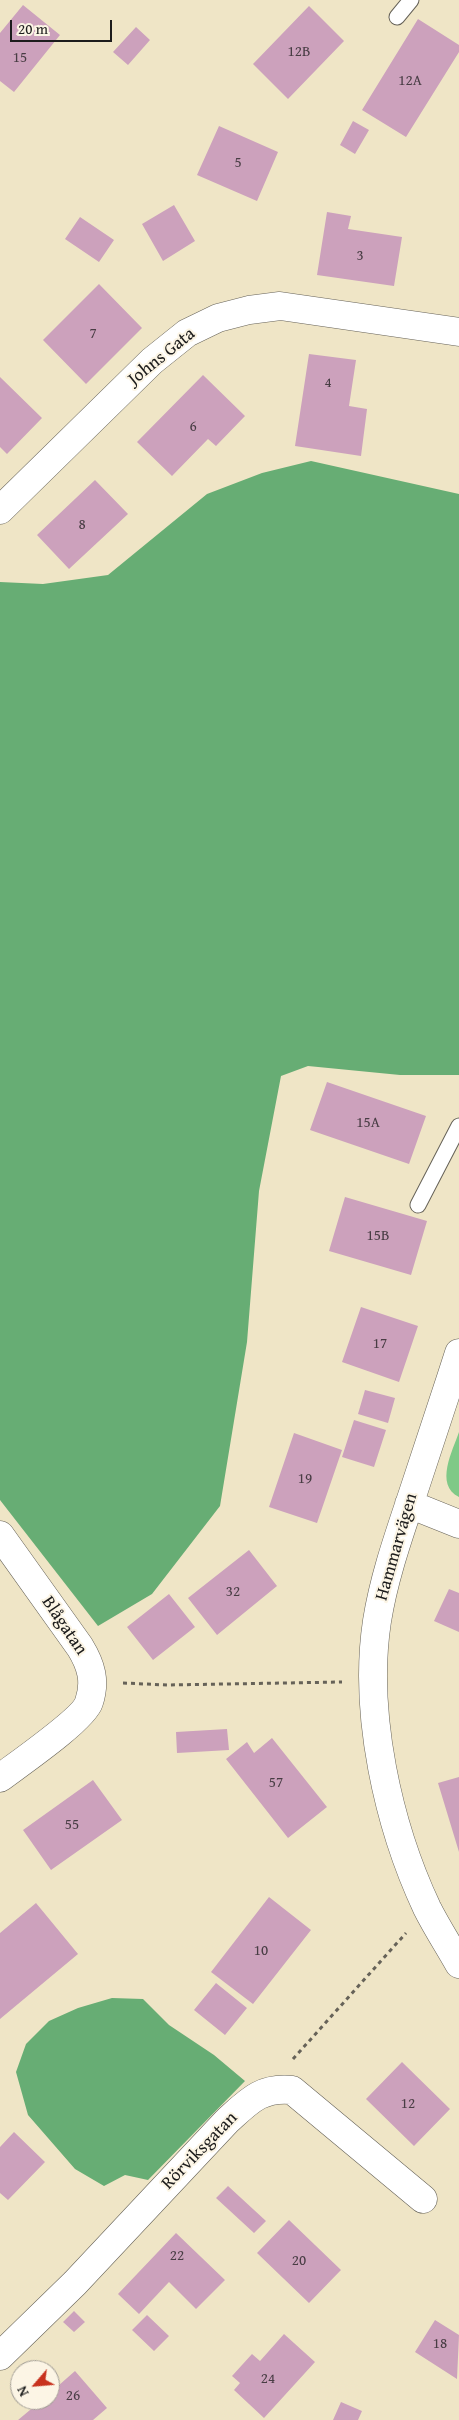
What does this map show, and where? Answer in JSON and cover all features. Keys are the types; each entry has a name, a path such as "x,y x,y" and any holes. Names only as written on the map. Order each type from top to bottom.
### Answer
{"street":[{"name":"Johns Gata","path":"0,510 152,361 187,333 218,318 249,310 280,306 459,332"},
{"name":"Hammarvägen","path":"459,1353 393,1552 377,1622 373,1682 379,1748 388,1796 402,1848 428,1909 459,1964"},
{"path":"409,1504 459,1524"},
{"name":"Blågatan","path":"0,1535 83,1653 91,1666 92,1681 89,1704 77,1717 0,1778"},
{"name":"Rörviksgatan","path":"0,2356 75,2283 227,2121 250,2100 263,2093 277,2089 292,2090 423,2198"}],"lane":[{"path":"397,17 411,0"},
{"path":"418,1205 459,1126"}],"path":[{"path":"92,1681 167,1686 373,1682"},
{"path":"263,2093 428,1909"}],"green space":[{"path":"311,461 459,494 459,1075 400,1075 308,1066 281,1076 259,1191 247,1342 220,1506 152,1594 98,1626 0,1500 0,582 43,584 108,575 207,494 262,473"},
{"path":"459,1432 459,1497 452,1492 446,1476 447,1467"},
{"path":"112,1998 143,1999 169,2025 214,2055 245,2081 148,2180 125,2175 104,2186 75,2169 28,2115 16,2072 26,2044 49,2021 78,2008"}],"building":[{"path":"23,5 60,35 14,92 0,81 0,33"},
{"path":"309,6 344,41 288,99 253,64"},
{"path":"418,19 459,45 459,52 406,137 362,110"},
{"path":"136,27 150,40 128,65 113,52"},
{"path":"353,121 369,130 355,154 340,145"},
{"path":"219,126 278,152 257,201 197,175"},
{"path":"174,205 195,241 163,261 142,224"},
{"path":"327,212 351,216 348,229 402,237 394,286 317,275"},
{"path":"80,217 114,240 99,262 65,239"},
{"path":"99,284 142,328 86,384 43,340"},
{"path":"309,354 356,360 349,406 367,409 361,456 295,446"},
{"path":"203,375 245,416 216,446 208,439 172,476 137,442"},
{"path":"0,377 42,418 7,454 0,447"},
{"path":"95,480 128,514 69,569 37,535"},
{"path":"327,1082 426,1116 409,1164 310,1130"},
{"path":"345,1197 427,1221 411,1275 329,1251"},
{"path":"361,1307 418,1326 399,1382 342,1362"},
{"path":"365,1390 395,1398 388,1423 358,1414"},
{"path":"354,1420 386,1430 374,1467 342,1457"},
{"path":"294,1433 342,1450 317,1523 269,1507"},
{"path":"249,1550 277,1586 217,1635 188,1598"},
{"path":"449,1589 459,1593 459,1632 434,1621"},
{"path":"169,1594 195,1627 153,1660 127,1627"},
{"path":"227,1729 229,1750 177,1753 176,1732"},
{"path":"272,1738 327,1807 288,1838 226,1759 247,1742 254,1753"},
{"path":"459,1777 459,1852 438,1783"},
{"path":"93,1780 122,1820 51,1870 23,1830"},
{"path":"269,1897 311,1930 253,2004 211,1972"},
{"path":"36,1903 78,1954 0,2019 0,1933"},
{"path":"216,1983 247,2008 225,2035 194,2010"},
{"path":"402,2062 450,2109 414,2146 366,2099"},
{"path":"14,2132 45,2162 8,2200 0,2193 0,2147"},
{"path":"228,2186 266,2221 254,2233 216,2198"},
{"path":"289,2220 341,2270 309,2303 257,2253"},
{"path":"176,2233 225,2280 196,2309 169,2282 139,2314 118,2294"},
{"path":"74,2311 85,2322 74,2332 63,2322"},
{"path":"147,2315 169,2336 154,2351 132,2330"},
{"path":"435,2320 459,2335 457,2379 415,2352"},
{"path":"284,2334 315,2362 264,2418 234,2390 240,2383 232,2376 252,2354 260,2361"},
{"path":"75,2371 107,2408 93,2420 18,2420 30,2410 60,2410 60,2384"},
{"path":"341,2402 362,2411 358,2420 333,2420"}]}
